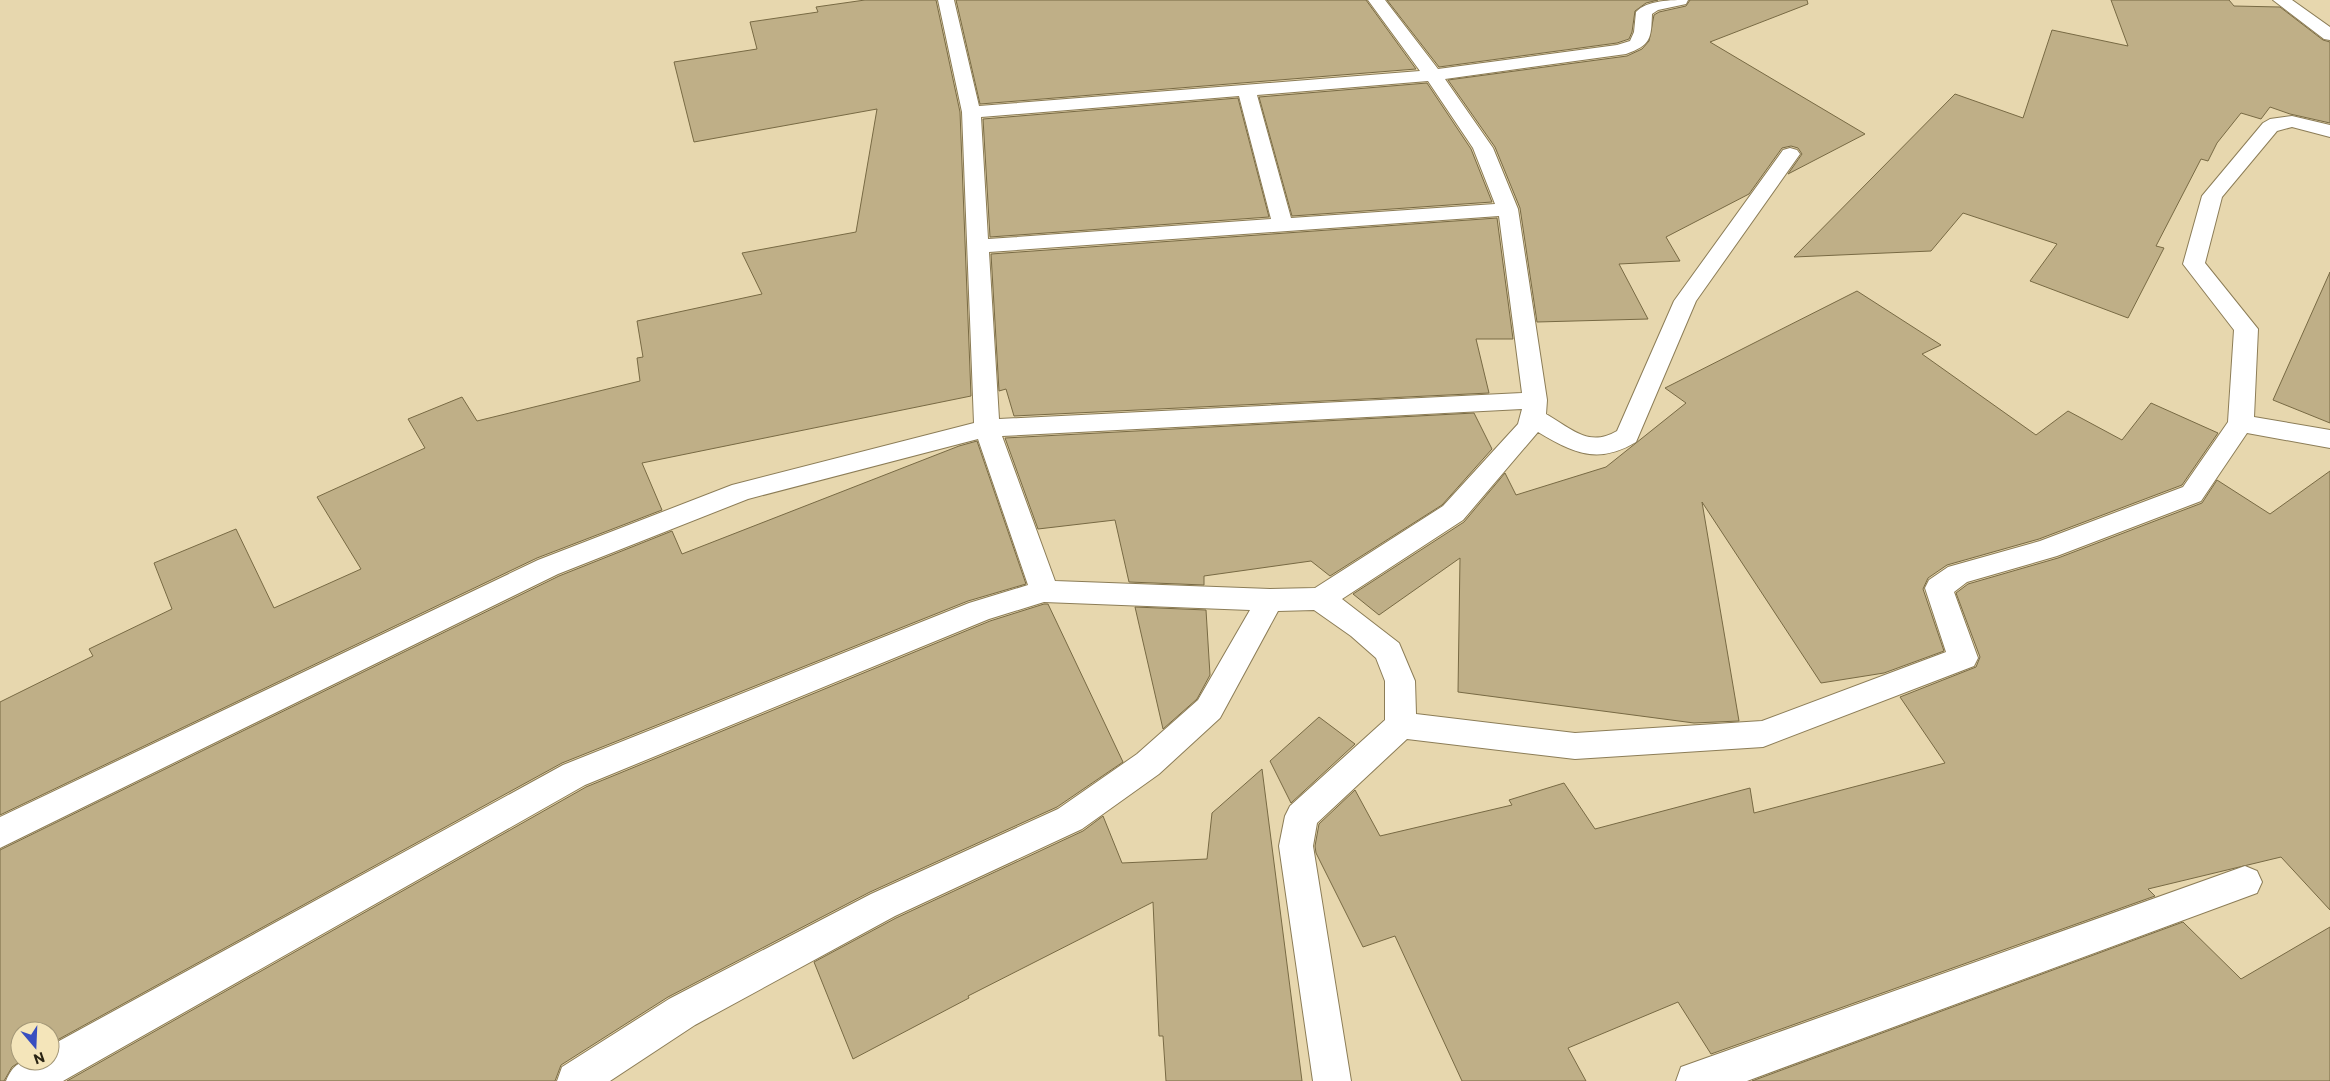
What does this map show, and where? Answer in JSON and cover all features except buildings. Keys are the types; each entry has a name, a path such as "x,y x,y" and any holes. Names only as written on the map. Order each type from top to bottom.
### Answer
{"street":[{"path":"946,0 971,112 987,428 1044,591"},
{"path":"25,1081 574,775 979,611 1044,591 1270,600 1320,599 1438,524 1452,513 1539,414 1508,208 1483,148 1434,75 1376,0"},
{"path":"971,112 1434,75 1620,50 1637,44 1643,32 1644,12 1652,6 1680,0"},
{"path":"2281,0 2330,35"},
{"path":"1246,91 1283,226"},
{"path":"1401,725 1575,746 1763,734 1963,658 1939,588 1958,574 2047,548 2192,494 2241,423 2246,329 2194,264 2212,196 2270,127 2278,121 2300,121 2330,131"},
{"path":"0,833 548,567 741,492 987,428 1539,414 1586,447 1601,449 1616,445 1627,436 1685,301 1790,154"},
{"path":"977,246 1283,226 1508,208"},
{"path":"2241,423 2330,439"},
{"path":"1320,599 1361,628 1388,651 1400,681 1401,725 1302,816 1296,846 1332,1081"},
{"path":"576,1081 682,1012 883,904 1070,819 1148,764 1209,708 1270,600"},
{"path":"1695,1081 2245,882"}]}
